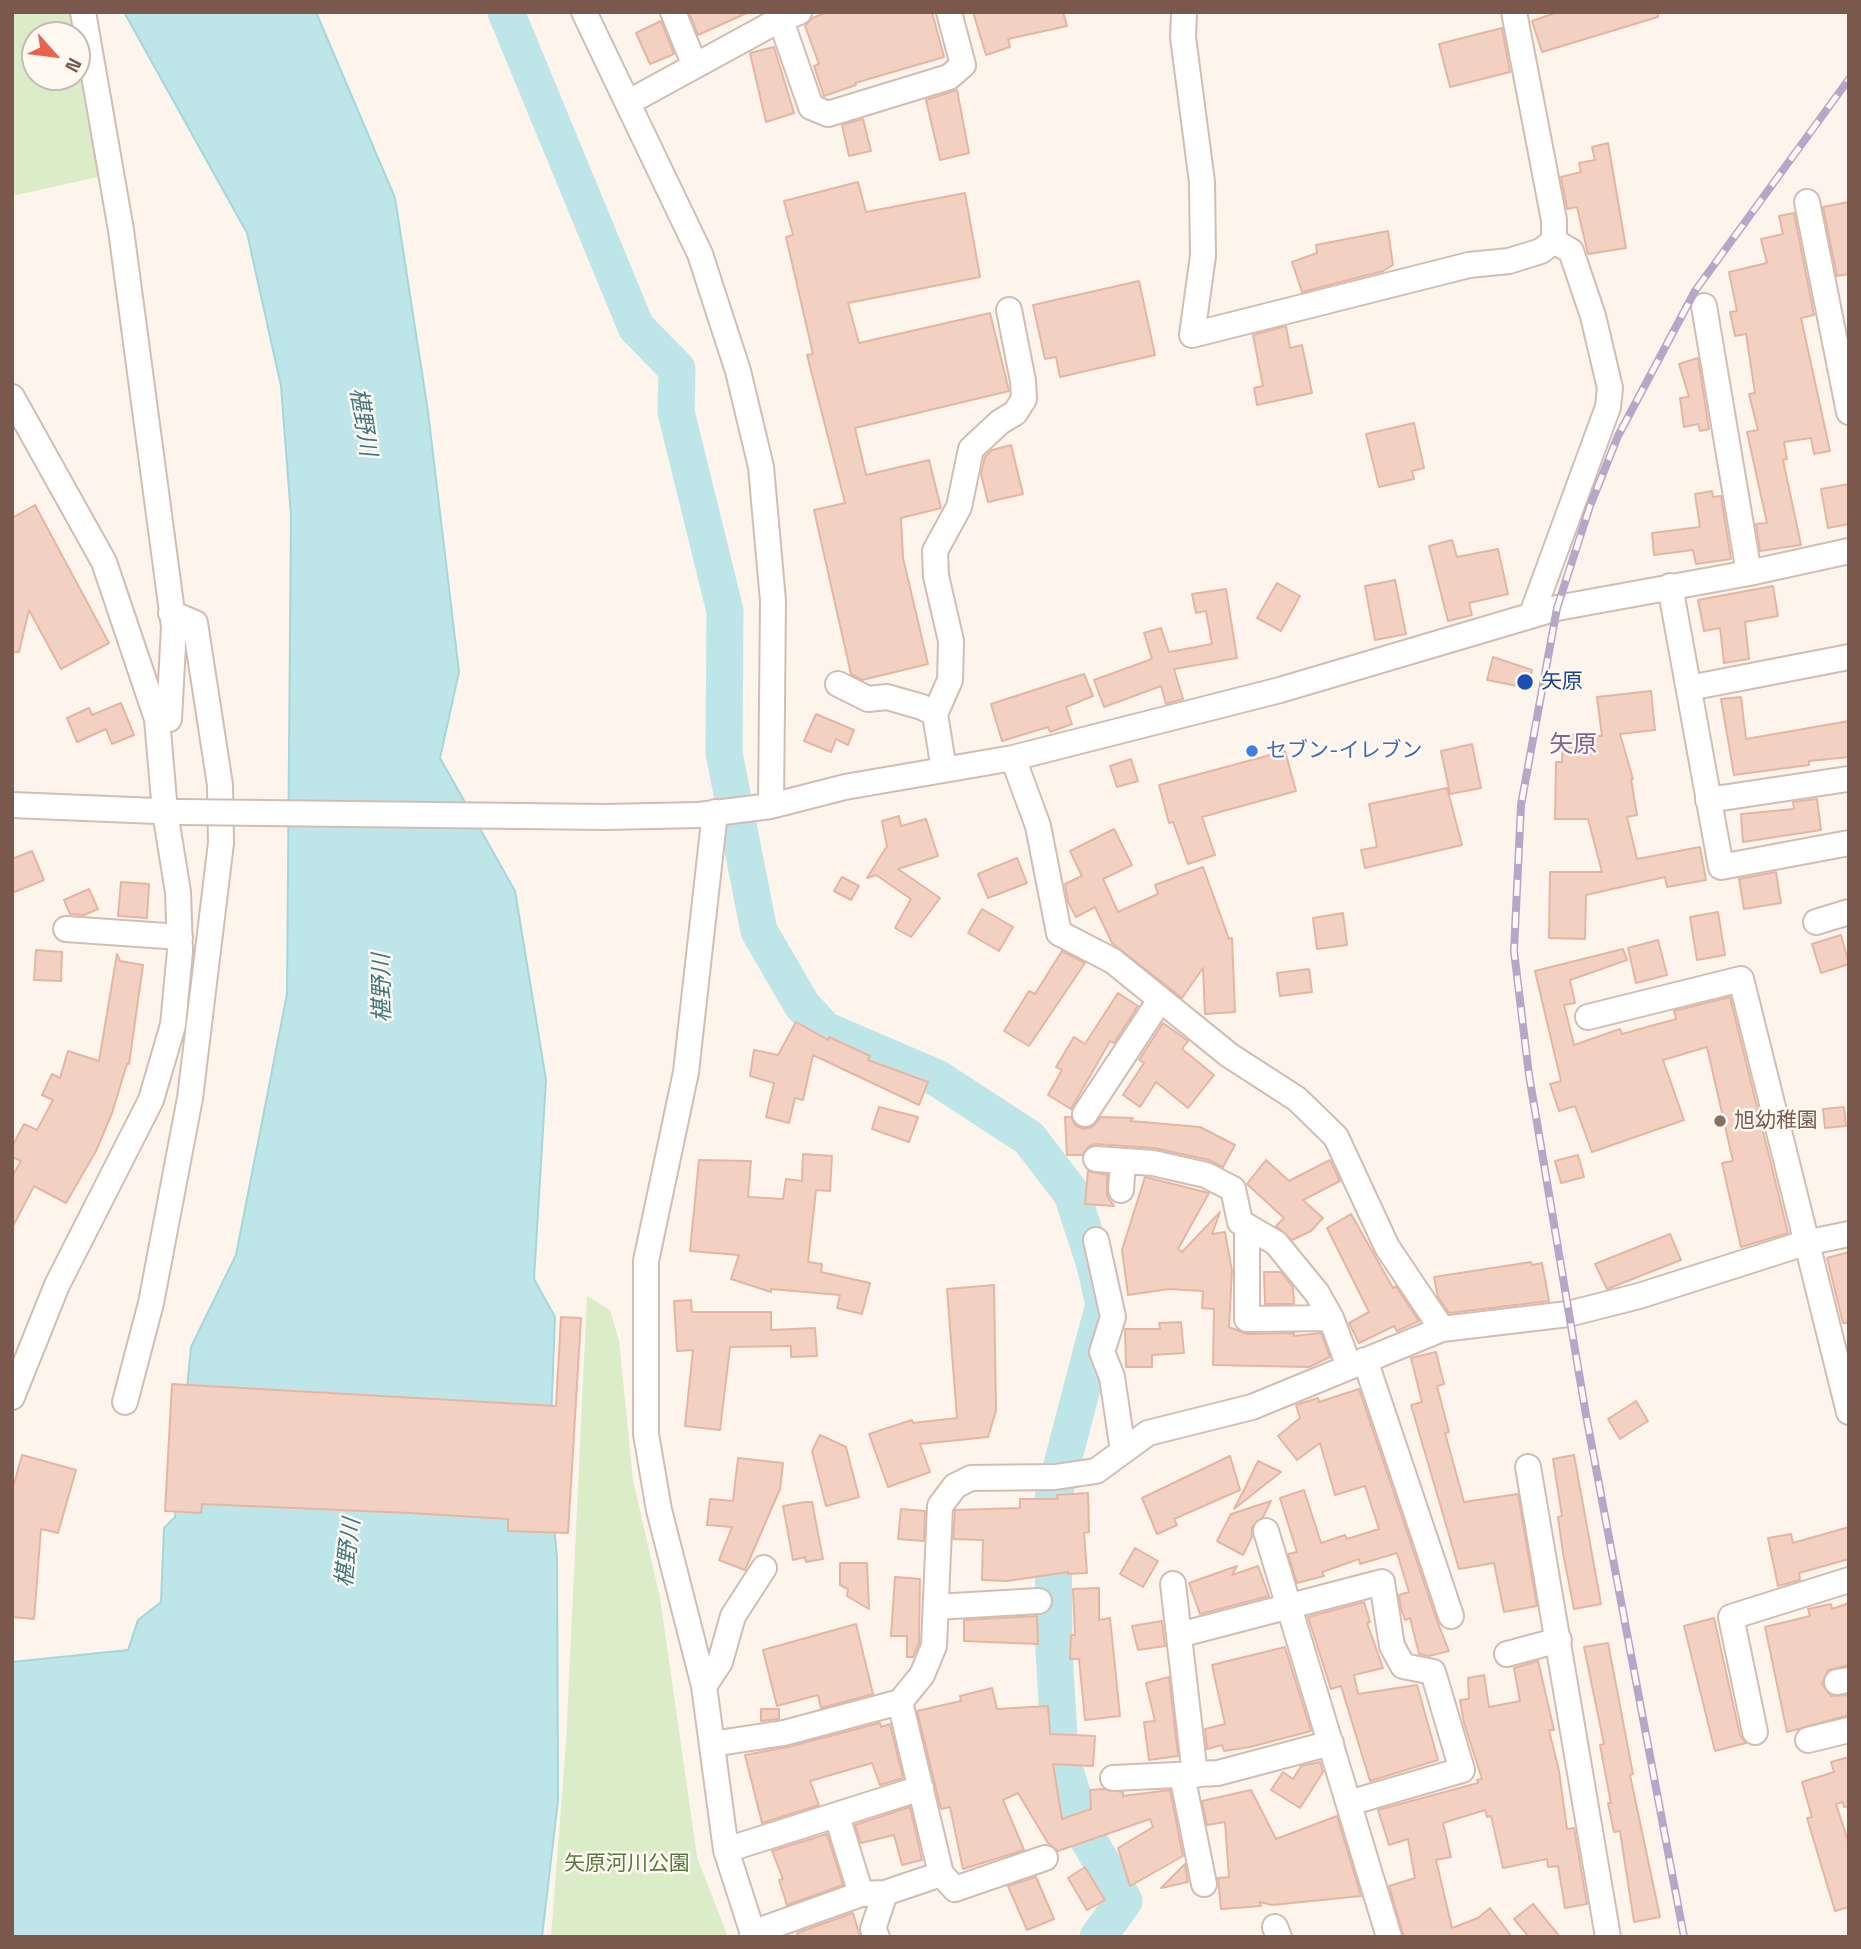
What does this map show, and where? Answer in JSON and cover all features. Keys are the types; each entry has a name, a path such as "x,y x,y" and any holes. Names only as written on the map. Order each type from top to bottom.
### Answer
{"street":[{"path":"83,12 121,230 172,613 169,719 157,719"},
{"path":"584,12 700,254 738,371 761,467 773,601 771,806"},
{"path":"673,12 695,66"},
{"path":"629,102 785,15 811,107 828,114 950,77 963,65 949,12"},
{"path":"1184,12 1182,37 1202,182 1203,256 1192,335 1469,265 1509,261 1541,251 1554,241"},
{"path":"1514,12 1554,220 1554,241"},
{"path":"1807,202 1849,412"},
{"path":"1532,614 1605,421 1610,388 1593,316 1571,251 1554,241"},
{"path":"1704,306 1749,573"},
{"path":"944,770 935,714 950,680 951,641 936,576 935,551 959,508 971,449 1000,422 1015,413 1024,399 1009,310"},
{"path":"12,397 104,562 157,719 173,812 180,937 173,1025 151,1100 57,1285 12,1397"},
{"path":"12,805 173,812 605,817 707,813 771,806 845,787 1013,758 1280,690 1532,614 1849,551"},
{"path":"1670,586 1721,867 1849,843"},
{"path":"125,1402 151,1303 190,1098 221,843 220,785 195,623 172,613"},
{"path":"1689,688 1849,657"},
{"path":"838,684 868,699 887,697 922,707 935,714"},
{"path":"1013,758 1038,826 1059,933 1113,961 1229,1055 1297,1099 1336,1138 1387,1247 1442,1329"},
{"path":"1708,800 1848,779"},
{"path":"707,813 686,1072 646,1261 646,1434 659,1510 704,1686 726,1850 753,1935 941,1874"},
{"path":"1816,922 1849,912"},
{"path":"66,929 180,937"},
{"path":"1588,1017 1741,979 1849,1412"},
{"path":"1085,1114 1160,1000"},
{"path":"1096,1159 1153,1163 1206,1175 1233,1189 1240,1222 1276,1243 1317,1293 1357,1363 1451,1616"},
{"path":"1121,1190 1123,1161"},
{"path":"1247,1226 1247,1319 1331,1318"},
{"path":"712,1744 784,1733 900,1702 922,1675 934,1646 940,1506 955,1486 971,1478 1055,1477 1096,1471 1147,1433 1252,1407 1442,1329 1568,1314 1639,1296 1805,1243 1849,1234"},
{"path":"1096,1240 1113,1317 1102,1352 1112,1377 1122,1451"},
{"path":"1528,1467 1608,1937"},
{"path":"1266,1531 1390,1937"},
{"path":"704,1686 720,1662 733,1616 764,1568"},
{"path":"1755,1732 1731,1617 1849,1580"},
{"path":"1179,1635 1382,1582 1392,1646 1403,1667 1433,1672 1462,1770 1349,1803"},
{"path":"1173,1584 1189,1775 1204,1884"},
{"path":"936,1607 1038,1601"},
{"path":"1507,1654 1559,1640"},
{"path":"900,1702 941,1874 955,1889 1045,1858"},
{"path":"1808,1740 1849,1730"},
{"path":"1113,1778 1218,1773 1331,1743"},
{"path":"726,1850 921,1788"},
{"path":"837,1816 873,1894 873,1929 877,1937"}],"green space":[{"path":"12,12 76,12 78,21 21,21 21,91 91,91 107,175 12,196"},
{"name":"矢原河川公園","path":"587,1296 610,1310 619,1341 633,1480 660,1598 697,1857 728,1937 551,1937 566,1743"}],"water":[{"name":"椹野川","path":"124,12 316,12 395,198 428,412 459,672 440,758 515,891 546,1080 534,1279 555,1317 549,1473 557,1557 558,1800 542,1937 12,1937 12,1662 128,1650 138,1620 161,1602 164,1528 175,1517 191,1347 236,1255 287,994 291,516 281,386 247,233"}],"building":[{"path":"689,12 749,12 698,35"},
{"path":"828,12 932,12 944,57 855,83 856,85 824,96 814,66 819,64 805,26 812,18"},
{"path":"973,12 1063,12 1067,26 1008,39 1010,47 986,55"},
{"path":"1558,12 1658,12 1658,17 1542,52 1532,21"},
{"path":"661,21 674,54 650,64 636,33"},
{"path":"1502,28 1510,72 1450,87 1439,44"},
{"path":"774,47 794,113 766,122 750,53"},
{"path":"957,90 969,153 940,160 926,100"},
{"path":"863,119 871,151 849,156 842,125"},
{"path":"1608,143 1626,248 1588,254 1577,207 1567,209 1561,177 1581,172 1579,163 1595,160 1592,147"},
{"path":"858,182 866,212 965,193 980,277 848,303 859,343 990,313 1009,391 855,428 866,475 929,460 941,508 901,518 903,558 928,664 862,680 851,674 814,510 845,503 807,355 813,354 786,237 793,235 784,201"},
{"path":"1849,202 1849,274 1837,276 1823,207"},
{"path":"1794,213 1814,315 1801,318 1830,451 1814,454 1811,438 1784,442 1787,459 1783,460 1801,545 1760,551 1756,524 1767,523 1747,432 1758,430 1749,394 1755,393 1746,334 1735,336 1730,312 1737,311 1729,272 1767,263 1761,239 1783,234 1779,216"},
{"path":"1388,231 1393,265 1383,271 1302,292 1292,262 1317,253 1316,245"},
{"path":"1139,281 1155,355 1060,377 1056,357 1045,359 1033,305"},
{"path":"1286,326 1290,348 1302,345 1312,393 1257,405 1254,388 1263,386 1253,335"},
{"path":"1698,358 1709,429 1700,431 1698,424 1684,427 1680,398 1689,397 1679,364"},
{"path":"1414,423 1424,468 1412,471 1414,479 1379,487 1366,434"},
{"path":"1011,445 1023,494 988,502 981,474 985,457 992,450"},
{"path":"1849,484 1849,524 1828,528 1821,489"},
{"path":"1712,491 1713,497 1721,496 1731,559 1696,564 1693,550 1654,555 1652,533 1700,527 1695,494"},
{"path":"35,505 109,643 61,669 29,610 19,652 12,652 12,518"},
{"path":"1452,540 1457,557 1498,549 1508,594 1469,603 1472,615 1448,621 1429,546"},
{"path":"1395,580 1406,634 1375,640 1365,586"},
{"path":"1277,583 1300,596 1281,631 1257,618"},
{"path":"1773,586 1778,616 1745,622 1749,659 1724,663 1720,628 1704,631 1698,600"},
{"path":"1226,589 1237,658 1174,669 1183,699 1166,704 1161,686 1104,707 1094,680 1152,659 1144,633 1161,628 1169,652 1212,644 1206,611 1196,613 1192,594"},
{"path":"1493,657 1532,670 1528,688 1487,680"},
{"path":"1084,674 1093,696 1066,707 1072,724 1050,732 1048,727 1002,741 991,704"},
{"path":"1651,691 1655,730 1620,734 1633,779 1637,815 1627,817 1637,859 1700,847 1706,880 1667,887 1665,877 1586,895 1585,939 1549,938 1550,872 1602,872 1588,819 1555,819 1556,762 1562,762 1563,734 1602,736 1597,697"},
{"path":"1741,697 1746,739 1849,721 1849,757 1809,761 1809,765 1734,775 1721,699"},
{"path":"121,703 134,735 112,744 106,729 77,742 67,718 89,708 92,715"},
{"path":"816,714 854,730 848,745 836,739 831,752 804,741"},
{"path":"1472,744 1481,788 1450,794 1441,751"},
{"path":"1285,751 1296,791 1202,817 1215,855 1188,864 1173,822 1169,823 1159,785"},
{"path":"1131,759 1138,781 1117,787 1110,766"},
{"path":"1447,788 1462,845 1365,868 1361,850 1377,847 1369,804"},
{"path":"1817,799 1821,830 1743,842 1741,814 1794,809 1793,802"},
{"path":"899,816 901,826 926,819 938,856 898,869 940,898 911,937 895,928 911,899 876,875 867,878 887,846 882,821"},
{"path":"1114,829 1132,865 1103,879 1118,912 1158,894 1155,885 1203,867 1229,939 1232,938 1235,1012 1205,1014 1203,968 1182,998 1112,943 1095,907 1076,917 1068,902 1065,884 1082,876 1070,851"},
{"path":"32,851 44,880 12,893 12,859"},
{"path":"1017,858 1027,883 988,898 978,874"},
{"path":"1776,872 1781,903 1744,909 1739,879"},
{"path":"842,877 859,886 851,900 834,891"},
{"path":"121,882 149,884 147,918 118,916"},
{"path":"89,889 98,909 84,915 70,914 64,900"},
{"path":"982,909 1013,927 999,951 968,933"},
{"path":"1718,912 1725,955 1697,960 1690,917"},
{"path":"1343,913 1347,945 1317,949 1313,918"},
{"path":"1841,935 1849,964 1821,973 1812,944"},
{"path":"1658,940 1667,975 1636,983 1628,948"},
{"path":"1623,949 1627,960 1570,980 1575,1003 1564,1005 1574,1045 1620,1029 1622,1034 1676,1019 1674,1011 1730,997 1788,1233 1741,1247 1722,1163 1733,1161 1707,1047 1663,1060 1684,1120 1592,1152 1575,1106 1559,1111 1550,1084 1561,1081 1535,971"},
{"path":"36,950 62,952 61,981 34,980"},
{"path":"1062,951 1085,963 1029,1046 1004,1031 1029,991 1035,994"},
{"path":"117,954 120,961 143,965 129,1064 112,1113 96,1151 66,1203 34,1186 12,1228 12,1177 21,1161 12,1157 12,1147 24,1124 37,1130 53,1100 42,1095 52,1074 60,1078 68,1051 99,1061"},
{"path":"1309,969 1312,992 1280,996 1277,973"},
{"path":"1118,993 1138,1006 1114,1043 1110,1041 1071,1109 1048,1095 1062,1070 1056,1067 1074,1037 1085,1044"},
{"path":"796,1022 828,1040 829,1037 870,1056 868,1060 928,1082 919,1105 813,1055 803,1100 795,1098 789,1123 766,1117 774,1083 750,1076 754,1050 778,1055"},
{"path":"1163,1023 1188,1041 1182,1049 1214,1075 1188,1108 1156,1082 1140,1107 1123,1095 1144,1063 1139,1060"},
{"path":"879,1107 918,1117 909,1142 872,1129"},
{"path":"1844,1107 1846,1126 1825,1128 1823,1109"},
{"path":"1065,1117 1071,1117 1076,1126 1083,1129 1092,1127 1101,1117 1133,1118 1130,1121 1200,1127 1235,1145 1223,1167 1209,1160 1154,1148 1096,1144 1089,1146 1082,1155 1067,1155"},
{"path":"803,1154 832,1156 830,1191 816,1190 808,1262 822,1264 821,1272 870,1283 862,1314 837,1308 840,1295 771,1289 771,1292 731,1279 739,1255 690,1251 699,1160 751,1161 748,1197 783,1199 786,1179 802,1181"},
{"path":"1578,1155 1584,1177 1561,1183 1555,1161"},
{"path":"1266,1160 1289,1181 1330,1160 1340,1181 1303,1200 1323,1218 1311,1231 1292,1240 1276,1226 1284,1218 1247,1184"},
{"path":"1088,1171 1107,1175 1107,1196 1114,1206 1085,1204"},
{"path":"1145,1177 1209,1193 1178,1249 1182,1252 1220,1212 1212,1234 1225,1232 1232,1271 1229,1327 1247,1334 1294,1333 1294,1336 1321,1333 1330,1357 1309,1367 1213,1365 1214,1309 1202,1308 1203,1291 1169,1289 1128,1295 1122,1250"},
{"path":"1351,1214 1393,1288 1396,1286 1419,1321 1397,1331 1394,1326 1359,1343 1349,1323 1369,1312 1327,1228"},
{"path":"1670,1234 1681,1260 1607,1289 1595,1264"},
{"path":"1849,1252 1849,1323 1843,1323 1827,1258"},
{"path":"1531,1262 1532,1265 1542,1263 1549,1301 1449,1313 1438,1297 1434,1277"},
{"path":"1264,1272 1281,1272 1293,1287 1294,1304 1265,1304"},
{"path":"994,1285 996,1411 988,1437 920,1444 930,1472 888,1487 869,1434 912,1420 913,1423 957,1418 947,1289"},
{"path":"691,1300 692,1312 771,1312 771,1330 815,1328 817,1356 791,1357 791,1346 730,1347 720,1430 685,1426 693,1350 677,1351 674,1301"},
{"path":"561,1317 581,1318 568,1533 508,1531 508,1519 410,1513 202,1504 201,1513 165,1511 172,1384 556,1406"},
{"path":"1181,1322 1184,1353 1152,1355 1152,1367 1126,1367 1125,1329 1160,1329 1159,1323"},
{"path":"1436,1352 1444,1384 1437,1386 1449,1432 1445,1433 1464,1502 1518,1494 1537,1606 1504,1612 1494,1563 1459,1569 1411,1405 1422,1402 1411,1358"},
{"path":"1359,1389 1449,1651 1429,1656 1419,1654 1410,1618 1405,1620 1401,1609 1399,1595 1409,1592 1397,1553 1360,1564 1359,1559 1322,1572 1324,1576 1297,1583 1288,1554 1297,1552 1280,1498 1304,1490 1321,1543 1345,1535 1347,1539 1379,1529 1365,1486 1335,1495 1320,1443 1297,1460 1278,1436 1300,1418 1296,1405 1318,1398 1319,1402"},
{"path":"1636,1401 1648,1421 1620,1439 1608,1419"},
{"path":"820,1435 846,1447 859,1497 826,1506 812,1451"},
{"path":"22,1455 76,1470 58,1533 41,1529 34,1619 12,1617 12,1491"},
{"path":"1574,1455 1601,1604 1574,1609 1563,1553 1558,1517 1562,1516 1553,1459"},
{"path":"1230,1456 1240,1490 1174,1519 1177,1525 1157,1534 1142,1498"},
{"path":"738,1458 783,1463 780,1489 745,1570 719,1560 732,1527 707,1525 710,1499 733,1501"},
{"path":"1258,1461 1281,1472 1234,1509 1245,1488"},
{"path":"1088,1493 1089,1532 1084,1533 1087,1573 1068,1572 1007,1581 982,1580 983,1540 953,1539 955,1510 1020,1508 1020,1499 1058,1499 1057,1495"},
{"path":"1271,1501 1263,1517 1252,1527 1252,1537 1243,1555 1217,1541 1231,1514"},
{"path":"812,1502 823,1559 806,1562 805,1557 793,1560 783,1506"},
{"path":"901,1509 925,1511 924,1541 898,1539"},
{"path":"1849,1527 1849,1559 1799,1573 1800,1580 1778,1586 1768,1538 1791,1534 1793,1543"},
{"path":"1135,1548 1158,1561 1143,1587 1120,1574"},
{"path":"840,1563 867,1563 869,1609 847,1596 848,1589 840,1585"},
{"path":"1237,1566 1232,1575 1258,1566 1269,1596 1200,1614 1189,1583"},
{"path":"895,1577 920,1579 919,1643 913,1657 907,1657 907,1636 891,1636"},
{"path":"1099,1588 1099,1620 1110,1618 1120,1716 1085,1720 1079,1659 1070,1659 1071,1635 1075,1635 1073,1589"},
{"path":"1364,1602 1370,1622 1367,1623 1383,1668 1354,1675 1358,1694 1417,1685 1438,1760 1370,1781 1341,1686 1331,1689 1308,1617"},
{"path":"1849,1603 1849,1665 1828,1670 1822,1684 1831,1696 1849,1695 1849,1715 1787,1732 1765,1627 1810,1616 1808,1609 1831,1604 1832,1609"},
{"path":"1037,1616 1038,1644 964,1641 964,1620"},
{"path":"1714,1618 1740,1735 1746,1743 1715,1751 1684,1626"},
{"path":"1162,1621 1165,1646 1138,1650 1132,1626"},
{"path":"856,1624 873,1694 821,1708 818,1695 777,1706 763,1650"},
{"path":"1608,1643 1633,1774 1630,1775 1660,1917 1634,1922 1620,1831 1614,1832 1608,1803 1611,1803 1600,1745 1604,1744 1584,1647"},
{"path":"1285,1647 1311,1731 1250,1747 1224,1751 1222,1745 1207,1749 1205,1729 1225,1724 1212,1665"},
{"path":"1538,1661 1554,1730 1549,1730 1559,1771 1567,1829 1574,1828 1587,1904 1565,1908 1558,1866 1548,1867 1547,1859 1503,1868 1491,1816 1487,1817 1485,1810 1443,1823 1451,1857 1436,1860 1452,1928 1478,1918 1490,1908 1512,1937 1404,1937 1389,1886 1415,1878 1408,1839 1389,1845 1378,1810 1478,1783 1477,1780 1482,1779 1464,1723 1460,1700 1469,1699 1468,1678 1484,1675 1489,1707 1520,1701 1514,1668"},
{"path":"1169,1677 1178,1756 1149,1760 1144,1722 1155,1721 1146,1683"},
{"path":"992,1688 997,1709 1048,1706 1050,1734 1095,1736 1093,1766 1053,1764 1062,1819 1091,1809 1090,1790 1123,1792 1123,1796 1170,1790 1183,1856 1130,1886 1118,1848 1153,1827 1150,1819 1058,1851 1048,1843 1018,1793 1003,1800 1024,1850 963,1869 950,1807 941,1809 917,1711 961,1701 960,1696"},
{"path":"761,1709 779,1709 779,1719 761,1721"},
{"path":"880,1723 881,1727 890,1724 903,1778 880,1785 872,1763 810,1781 819,1805 762,1823 745,1755 788,1747"},
{"path":"1849,1757 1849,1806 1844,1807 1843,1802 1836,1804 1849,1844 1849,1907 1835,1911 1807,1818 1812,1817 1802,1782 1834,1772 1831,1762"},
{"path":"1320,1762 1323,1772 1300,1808 1271,1790 1283,1772 1293,1779 1301,1766"},
{"path":"1251,1790 1276,1839 1337,1816 1361,1896 1272,1905 1260,1902 1261,1906 1221,1909 1218,1878 1229,1877 1225,1822 1207,1825 1202,1801"},
{"path":"910,1807 922,1860 902,1865 894,1835 861,1843 855,1825"},
{"path":"827,1834 843,1885 787,1905 779,1880 783,1879 772,1851"},
{"path":"1185,1864 1188,1882 1161,1888"},
{"path":"1085,1867 1105,1900 1087,1910 1068,1878"},
{"path":"1036,1877 1054,1919 1027,1930 1008,1886"},
{"path":"1533,1904 1560,1937 1529,1937 1514,1919"},
{"path":"853,1913 860,1937 798,1937 797,1933"}],"waterway":[{"path":"506,12 636,327 677,369 676,412 725,611 724,753 759,931 802,1005 825,1030 937,1078 1029,1138 1072,1194 1095,1265 1104,1304 1053,1499 1054,1650 1060,1754 1084,1832 1124,1901 1098,1937"}],"railway":[{"path":"1684,1937 1586,1415 1529,1075 1514,951 1521,805 1557,608 1590,506 1618,436 1695,291 1849,79"}],"place":[{"name":"矢原","path":"1525,682"},
{"name":"セブン-イレブン","path":"1252,751"},
{"name":"旭幼稚園","path":"1720,1121"}],"district":[{"name":"矢原","path":"1573,745"}]}
